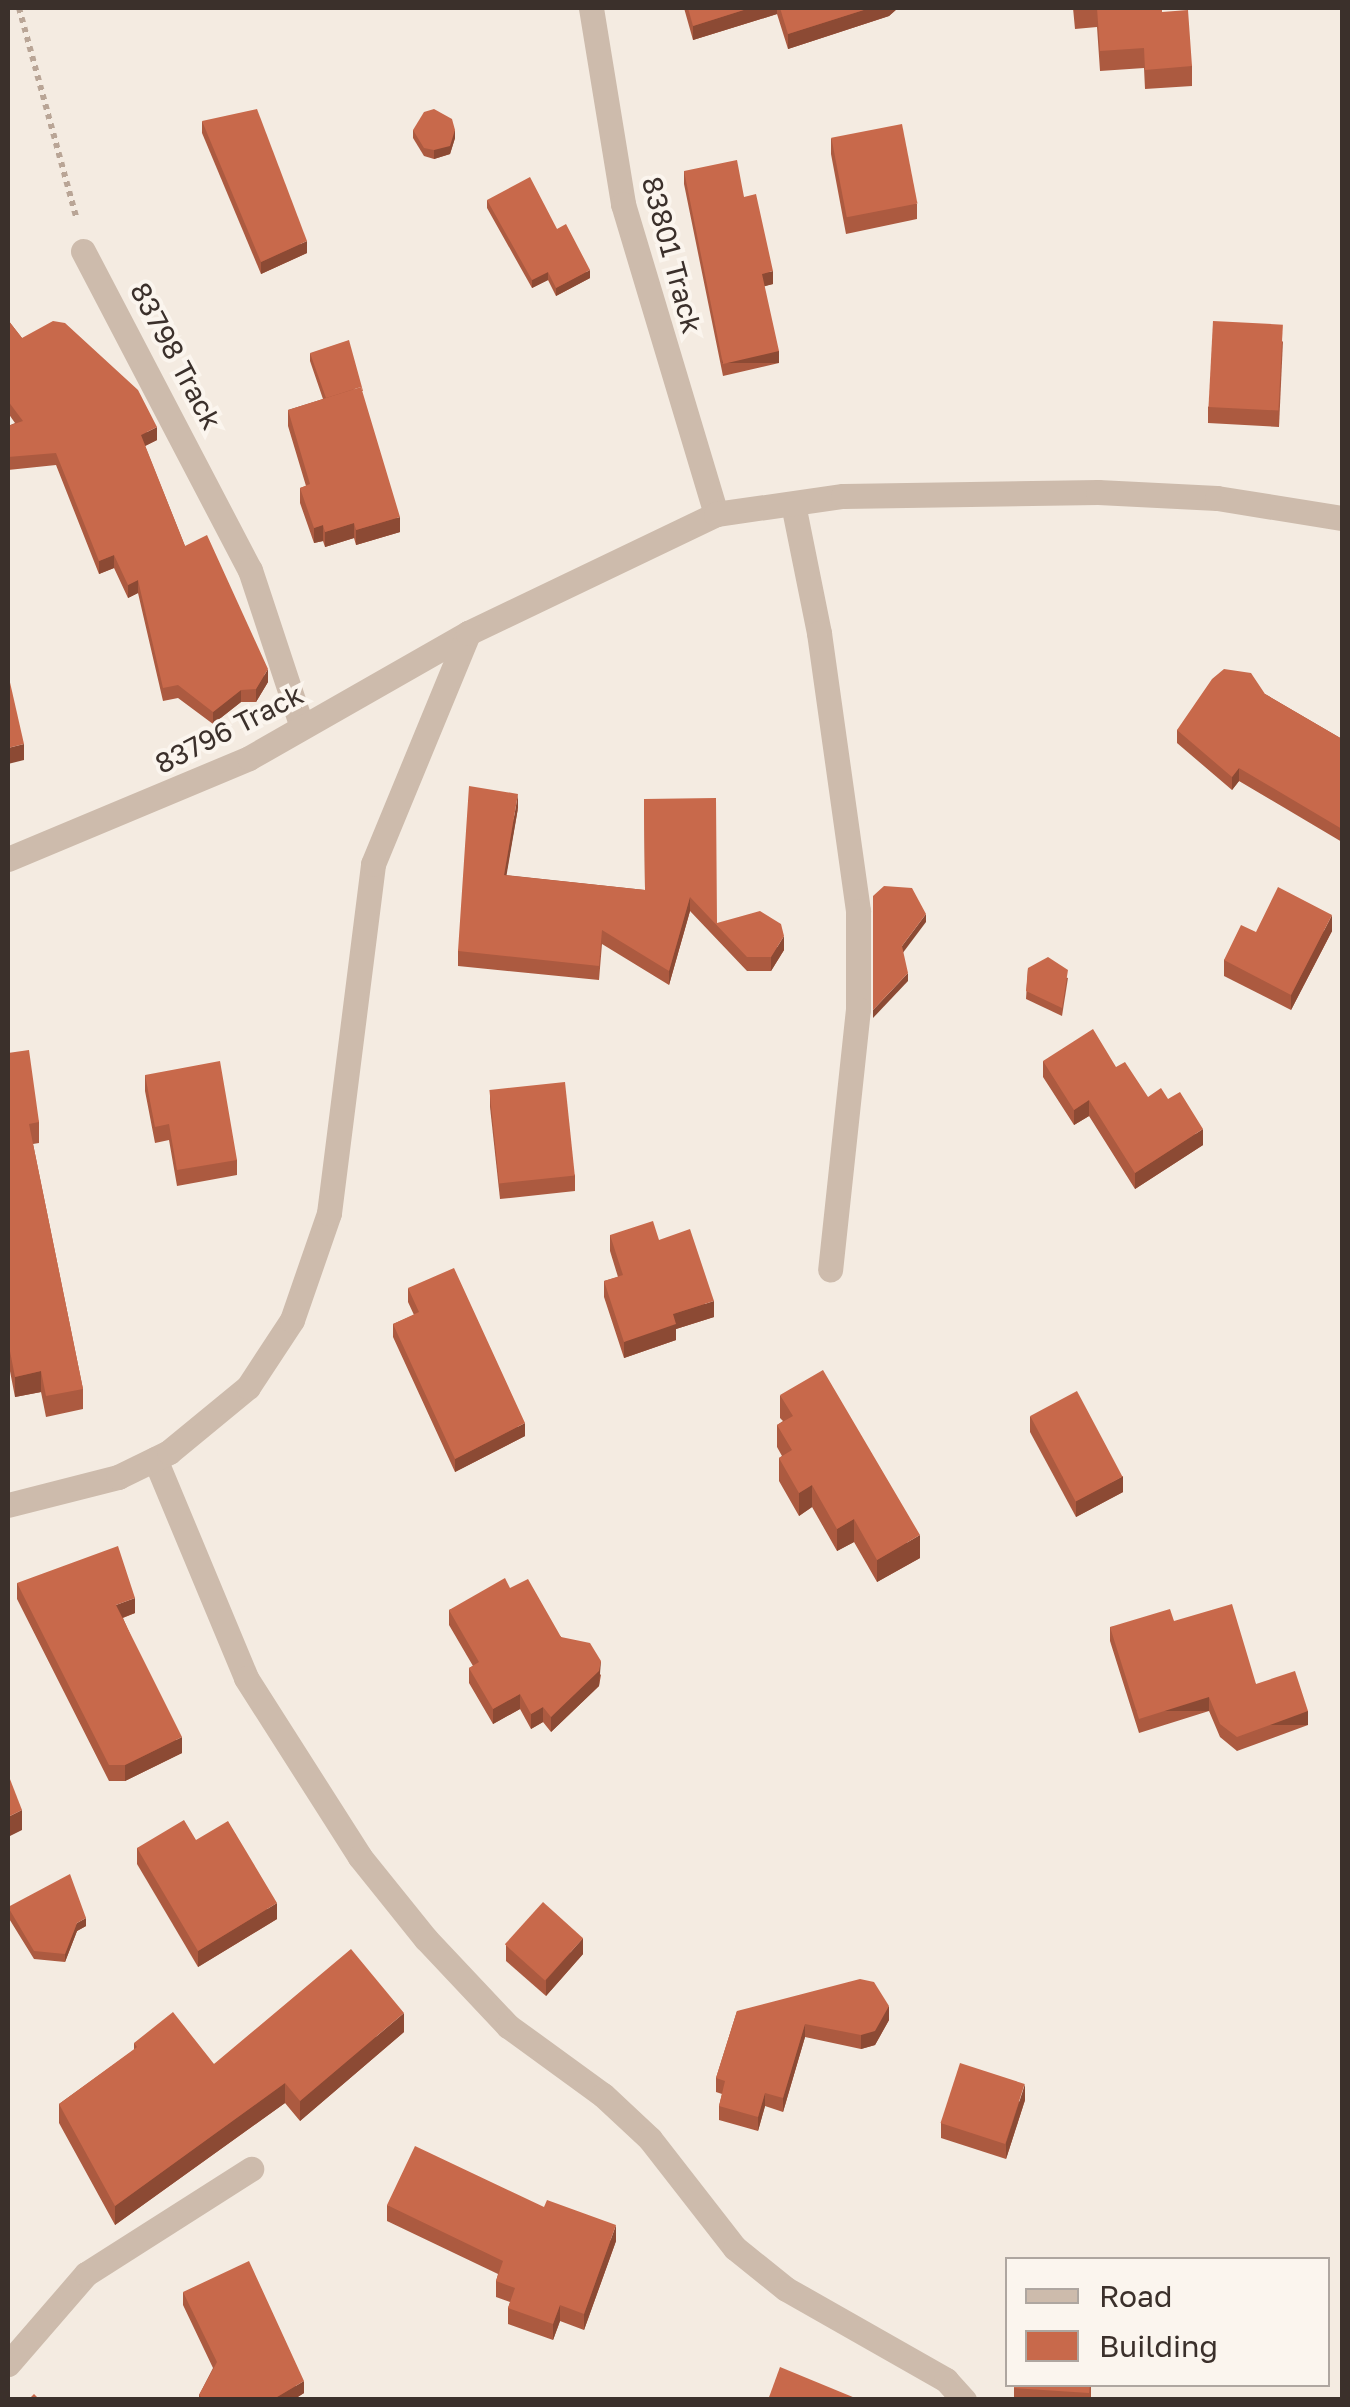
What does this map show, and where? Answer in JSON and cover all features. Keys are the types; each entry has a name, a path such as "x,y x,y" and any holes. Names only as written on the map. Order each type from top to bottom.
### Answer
{"street":[{"name":"83801 Track","path":"591,8 623,204 716,514"},
{"name":"83798 Track","path":"83,252 115,302 250,570 302,727"},
{"name":"83796 Track","path":"8,859 190,785 468,634 716,514 792,504 983,490 1216,498 1342,518"},
{"path":"792,504 820,633 858,911 858,1008 830,1270"},
{"path":"8,1506 118,1477 209,1425 248,1387 292,1320 328,1213 373,864 468,634"},
{"path":"155,1459 246,1678 360,1857 426,1938 508,2026 603,2095 650,2140 734,2248 786,2290 946,2380 964,2400"},
{"path":"8,2364 86,2274 251,2169"}],"path":[{"path":"20,8 67,163 83,252"}],"building":[{"path":"688,8 750,8 693,26"},
{"path":"780,8 870,8 788,34"},
{"path":"1097,8 1188,10 1192,66 1145,70 1144,48 1100,51"},
{"path":"257,109 307,241 261,262 202,121"},
{"path":"434,109 452,119 455,130 450,146 434,150 424,148 413,130 424,112"},
{"path":"902,124 917,204 847,217 831,138"},
{"path":"737,160 744,197 756,194 773,271 762,274 779,351 723,364 684,171"},
{"path":"530,177 557,229 566,224 590,270 556,288 548,272 532,280 487,200"},
{"path":"8,320 22,338 53,321 65,323 138,390 157,427 141,435 185,546 207,535 268,669 256,689 241,690 213,712 178,685 163,688 138,580 128,585 114,555 99,561 56,453 8,457 8,426 23,421 8,401"},
{"path":"1213,321 1283,325 1278,411 1208,407"},
{"path":"349,340 363,391 361,387 326,398 310,353"},
{"path":"361,387 400,517 356,530 354,523 325,532 323,525 314,528 300,488 310,484 288,410"},
{"path":"1224,669 1251,673 1265,694 1342,739 1342,829 1239,768 1232,777 1177,730 1212,679"},
{"path":"8,678 24,744 8,748"},
{"path":"469,786 518,794 504,875 645,890 644,799 716,798 717,923 760,911 781,924 784,936 771,957 747,957 690,897 669,971 602,930 599,966 458,951"},
{"path":"884,886 912,888 926,914 902,946 908,973 873,1010 873,896"},
{"path":"1278,887 1332,915 1291,995 1224,960 1241,925 1256,932"},
{"path":"1048,957 1068,970 1062,1008 1026,991 1028,968"},
{"path":"1093,1029 1116,1067 1125,1062 1148,1097 1161,1088 1168,1099 1180,1092 1203,1129 1135,1173 1089,1100 1074,1110 1043,1061"},
{"path":"29,1050 39,1122 29,1124 83,1389 46,1396 41,1371 15,1377 8,1341 8,1053"},
{"path":"220,1061 237,1160 177,1170 169,1124 155,1127 145,1075"},
{"path":"565,1082 575,1175 499,1183 489,1090"},
{"path":"653,1221 659,1240 690,1229 714,1301 673,1314 676,1324 624,1342 604,1281 623,1275 610,1235"},
{"path":"454,1268 525,1423 455,1459 393,1324 419,1312 408,1288"},
{"path":"823,1370 920,1535 877,1560 854,1519 837,1529 812,1485 799,1493 779,1458 792,1450 777,1425 793,1416 780,1395"},
{"path":"1077,1391 1123,1477 1076,1502 1030,1416"},
{"path":"118,1546 135,1598 116,1605 182,1737 125,1765 109,1765 17,1583"},
{"path":"505,1578 510,1588 528,1579 561,1637 590,1643 601,1661 599,1671 551,1717 543,1707 531,1714 520,1694 493,1709 469,1668 479,1662 449,1610"},
{"path":"1232,1604 1256,1684 1295,1671 1308,1711 1237,1737 1220,1724 1209,1697 1139,1719 1110,1627 1170,1609 1174,1621"},
{"path":"8,1774 22,1810 8,1817"},
{"path":"184,1820 196,1840 228,1821 277,1903 198,1951 137,1848"},
{"path":"70,1874 86,1918 77,1923 65,1954 34,1951 8,1907"},
{"path":"543,1902 583,1938 545,1980 505,1944"},
{"path":"351,1949 404,2013 300,2101 285,2083 115,2206 59,2104 137,2047 134,2043 173,2012 214,2064"},
{"path":"860,1979 874,1982 889,2006 875,2031 861,2035 805,2024 783,2098 765,2093 758,2117 719,2106 725,2081 716,2078 737,2011"},
{"path":"960,2063 1025,2084 1005,2144 941,2123"},
{"path":"415,2146 544,2207 547,2200 616,2225 584,2314 560,2305 553,2324 508,2308 515,2288 496,2281 503,2261 387,2205"},
{"path":"249,2261 304,2381 272,2400 204,2400 199,2395 217,2362 183,2292"},
{"path":"780,2367 860,2400 768,2400"},
{"path":"1014,2387 1090,2387 1089,2393"}]}
